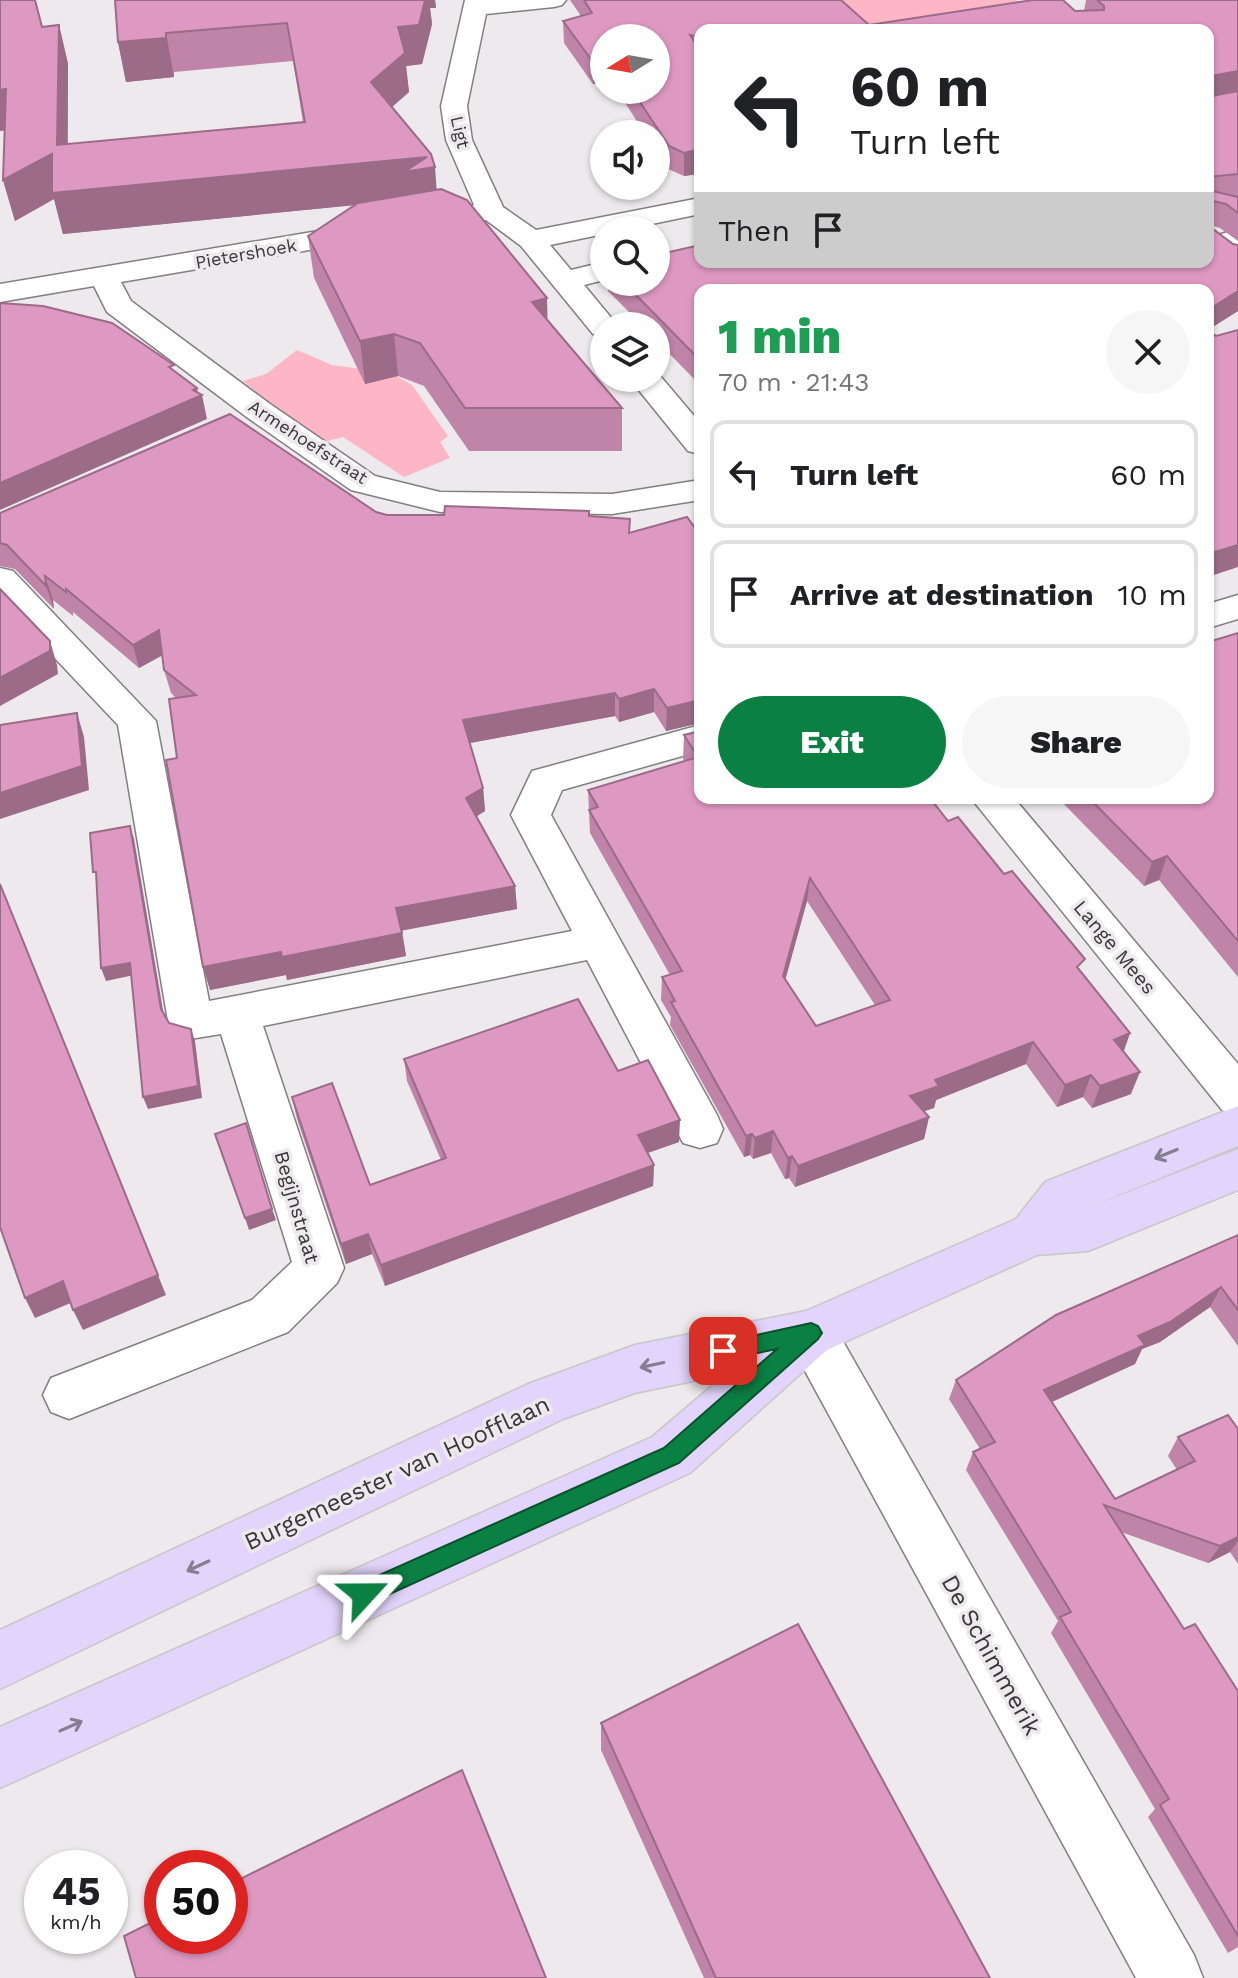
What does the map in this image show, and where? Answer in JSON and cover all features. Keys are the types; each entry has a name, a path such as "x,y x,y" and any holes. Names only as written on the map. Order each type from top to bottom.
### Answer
{"main road":[{"name":"Burgemeester van Hoofflaan","path":"1033,1234 1062,1197 1238,1125"},
{"name":"Burgemeester van Hoofflaan","path":"0,1660 547,1401 635,1369 811,1333 1033,1234 1088,1230 1238,1169"},
{"name":"Burgemeester van Hoofflaan","path":"0,1758 671,1455 811,1333"}],"street":[{"path":"477,4 554,0"},
{"name":"Ligt","path":"477,4 454,106 459,140 491,211 531,240"},
{"path":"591,312 531,240 694,207"},
{"name":"Pietershoek","path":"0,293 105,278 491,211"},
{"path":"565,280 590,274"},
{"name":"Armehoefstraat","path":"105,278 118,306 245,417 363,483 440,502 612,504 694,491"},
{"path":"657,392 694,437"},
{"path":"0,579 137,721 190,1021 597,942"},
{"path":"1214,614 1238,607"},
{"path":"694,740 546,781 531,815 700,1129"},
{"name":"Lange Mees","path":"996,804 1238,1097"},
{"name":"Begijnstraat","path":"69,1395 270,1316 319,1268 237,1014"},
{"name":"De Schimmerik","path":"811,1333 1171,1978"}],"shaded area":[{"path":"808,0 1016,0 1025,7 888,24 834,24"},
{"path":"297,350 332,365 391,373 412,385 448,436 440,442 450,458 404,477 343,437 312,445 280,411 243,381 266,374"}],"building":[{"path":"0,0 35,0 42,27 59,25 57,145 305,122 287,23 166,33 166,38 118,42 115,0 425,0 419,25 398,27 405,53 371,82 431,154 435,167 404,172 427,157 52,193 52,154 3,180 6,89 0,90"},
{"path":"584,0 841,0 868,24 694,24 694,36 690,35 694,41 694,150 684,153 670,146 670,120 652,120 641,104 670,104 670,24 590,24 590,58 563,21 592,13"},
{"path":"1033,0 1063,0 1075,11 1104,10 1097,0 1238,0 1238,71 1214,75 1214,24 876,24"},
{"path":"1238,91 1238,174 1214,176 1214,96"},
{"path":"441,189 467,200 547,298 532,302 590,370 590,392 608,392 622,408 465,408 420,343 394,334 360,341 308,236 358,203"},
{"path":"1214,191 1238,197 1238,213 1226,204 1214,201"},
{"path":"1214,230 1238,245 1238,291 1214,306 1214,284 694,284 694,354 670,330 670,312 653,312 637,296 670,296 670,252 694,246 694,268 1214,268"},
{"path":"0,303 43,306 112,323 174,365 169,367 202,395 0,483"},
{"path":"1238,330 1238,545 1214,552 1214,334"},
{"path":"230,414 376,512 387,515 444,515 445,506 589,511 589,516 630,519 629,533 687,517 694,527 694,701 667,708 654,689 619,699 615,693 463,720 483,788 466,798 515,886 396,908 402,933 282,957 281,952 203,967 166,760 177,758 169,699 196,695 164,670 159,630 133,645 66,589 66,592 45,576 46,586 7,545 0,543 0,513"},
{"path":"0,589 50,641 50,651 0,678"},
{"path":"1238,633 1238,941 1167,856 1152,862 1095,804 1214,804 1214,640"},
{"path":"77,713 82,766 0,793 0,725"},
{"path":"694,732 694,751 684,735"},
{"path":"694,758 694,804 935,804 948,821 958,817 1004,874 1012,871 1085,959 1077,967 1130,1033 1114,1040 1140,1072 1100,1086 1091,1075 1065,1085 1033,1042 935,1080 939,1086 910,1096 929,1117 798,1166 792,1156 788,1158 773,1131 755,1138 752,1134 746,1136 671,1002 675,1001 662,977 682,971 589,810 598,807 588,790","holes":["810,878 890,1000 816,1026 783,976"]},
{"path":"130,826 161,1009 169,1023 191,1029 198,1086 143,1097 130,963 101,968 96,872 93,872 90,833"},
{"path":"0,884 158,1275 73,1310 63,1281 25,1298 0,1227"},
{"path":"578,999 618,1071 648,1060 680,1120 638,1135 654,1165 381,1265 368,1234 341,1244 292,1097 332,1083 370,1185 446,1158 404,1059"},
{"path":"246,1123 272,1209 245,1218 215,1134"},
{"path":"1238,1235 1238,1310 1221,1287 1170,1322 1138,1336 1145,1345 1044,1390 1115,1499 1195,1461 1178,1437 1228,1415 1238,1429 1238,1537 1220,1546 1104,1505 1184,1629 1195,1624 1238,1691 1238,1936 1160,1805 1169,1799 1060,1617 1071,1612 973,1452 995,1442 956,1380 1056,1315"},
{"path":"798,1624 990,1978 716,1978 601,1723"},
{"path":"462,1770 546,1978 136,1978 128,1950 128,1934 144,1926 144,1954 248,1954 248,1875"}],"route":[{"path":"364,1594 671,1455 811,1333 723,1351"}]}
